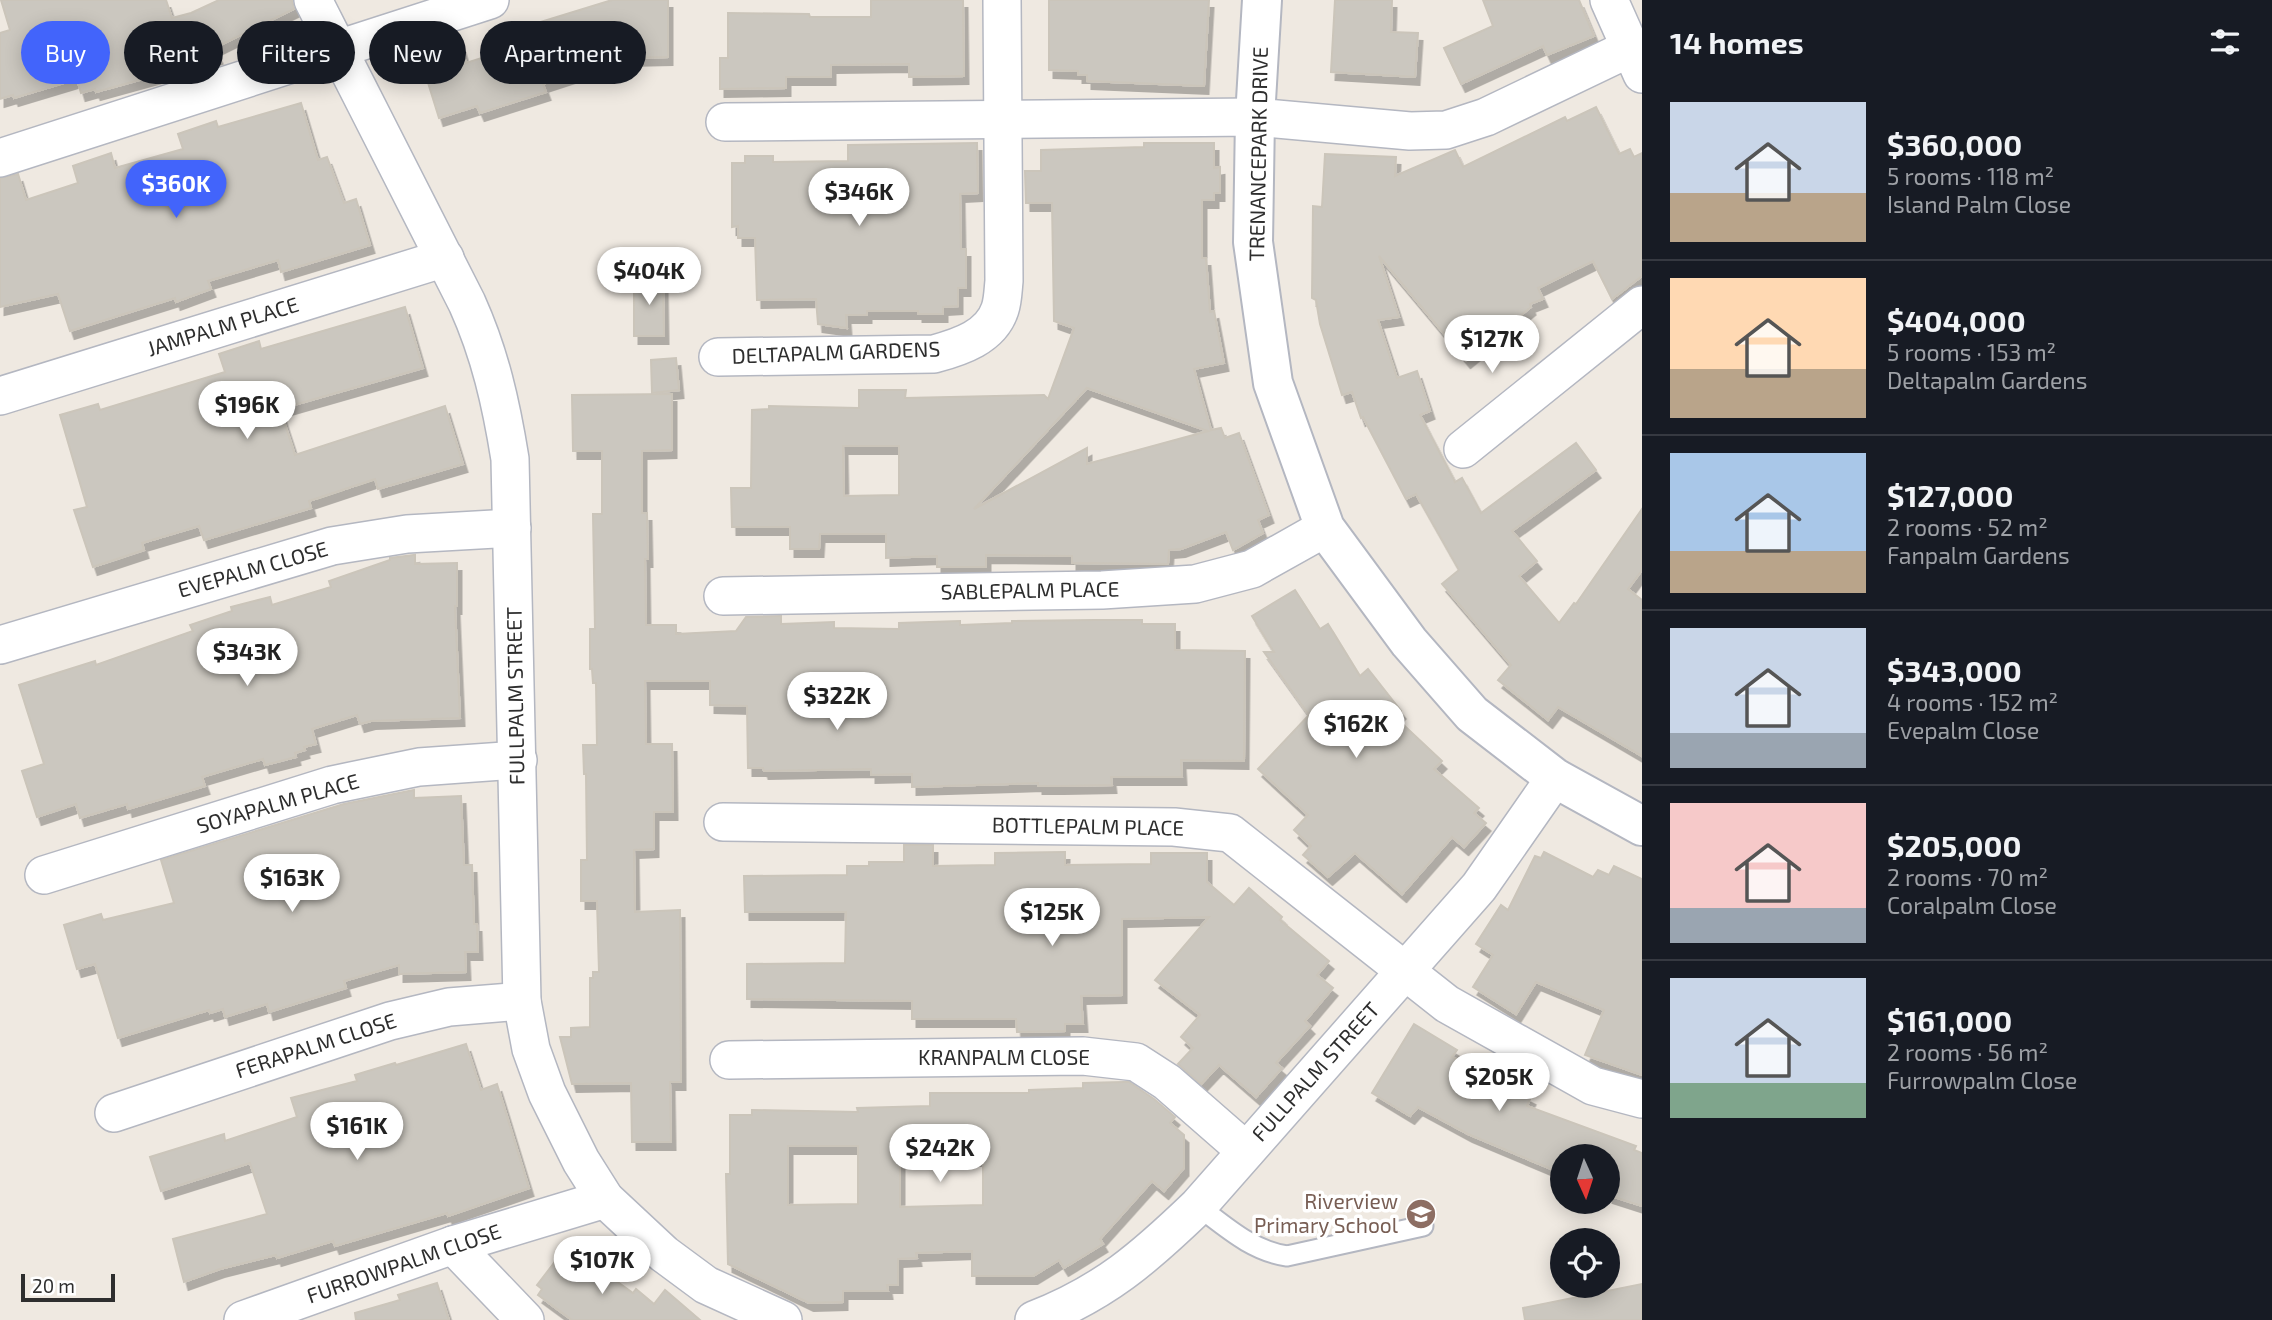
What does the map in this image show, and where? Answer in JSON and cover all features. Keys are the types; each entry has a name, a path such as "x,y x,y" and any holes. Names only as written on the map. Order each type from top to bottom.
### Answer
{"street":[{"name":"FULLPALM STREET","path":"313,0 324,21"},
{"path":"355,42 490,0"},
{"name":"DELTAPALM GARDENS","path":"718,356 934,354 963,346 984,332 1000,311 1004,281 1002,0"},
{"name":"TRENANCEPARK DRIVE","path":"1262,0 1255,117 1253,242 1273,383 1325,528 1409,642 1472,714 1555,778 1642,826"},
{"path":"725,122 1255,117 1410,131 1446,130 1636,61 1609,0"},
{"path":"0,158 237,80"},
{"name":"FULLPALM STREET","path":"355,81 483,338 501,401 510,459 522,1000 531,1049 547,1093 581,1161 605,1199 664,1254 706,1285 783,1320"},
{"name":"JAMPALM PLACE","path":"0,396 445,258"},
{"path":"1463,449 1642,305"},
{"name":"EVEPALM CLOSE","path":"0,645 332,546 407,534 512,528"},
{"name":"SABLEPALM PLACE","path":"723,596 1101,590 1195,584 1252,569 1325,528"},
{"name":"SOYAPALM PLACE","path":"44,875 332,785 419,767 518,760"},
{"name":"FULLPALM STREET","path":"1034,1320 1066,1307 1109,1283 1147,1255 1198,1206 1479,887 1555,778"},
{"name":"BOTTLEPALM PLACE","path":"723,822 1174,827 1230,833 1447,1004 1593,1086 1642,1100"},
{"name":"FERAPALM CLOSE","path":"114,1113 390,1021 449,1007 522,1000"},
{"name":"KRANPALM CLOSE","path":"729,1060 1083,1056 1136,1062 1167,1082 1246,1151"},
{"name":"FURROWPALM CLOSE","path":"243,1320 453,1245 605,1199"},
{"path":"453,1245 525,1320"}],"lane":[{"path":"1198,1206 1258,1248 1287,1256 1423,1226"}],"building":[{"path":"1,0 166,0 172,18 191,13 219,0 292,0 294,9 269,21 237,21 237,37 223,44 223,21 124,21 125,84 81,93 78,84 110,84 110,21 21,21 21,84 60,84 14,98 13,95 0,99 0,33 10,30"},
{"path":"612,0 668,0 668,57 646,57 646,21 544,21"},
{"path":"871,0 963,0 964,76 909,77 909,64 831,65 831,77 786,77 786,88 720,89 720,58 728,58 728,13 871,17"},
{"path":"1049,0 1209,0 1204,86 1087,81 1087,75 1078,75 1078,71 1049,70"},
{"path":"1335,0 1392,0 1391,32 1418,33 1415,77 1331,72"},
{"path":"1483,0 1579,0 1594,36 1547,55 1543,46 1461,84 1444,48 1493,26"},
{"path":"480,59 480,84 543,84 546,92 480,113 477,106 439,118 428,84 466,84 466,63"},
{"path":"301,103 318,160 327,157 344,203 356,199 370,245 281,272 278,260 208,281 211,289 176,302 175,298 70,331 58,294 0,307 0,178 18,174 26,200 78,183 73,166 111,153 115,168 183,149 178,134 216,121 218,127"},
{"path":"1596,107 1619,154 1630,149 1634,157 1642,153 1642,276 1612,299 1593,261 1538,288 1543,299 1530,304 1531,307 1466,360 1379,256 1399,317 1378,320 1397,378 1417,371 1430,411 1420,415 1455,482 1462,478 1481,513 1576,443 1596,470 1512,531 1537,561 1519,576 1559,623 1574,603 1576,604 1642,509 1642,570 1628,589 1642,600 1642,756 1558,707 1548,720 1498,680 1511,665 1442,584 1459,570 1416,494 1406,499 1363,417 1361,418 1352,392 1342,395 1320,324 1316,300 1312,298 1313,206 1322,207 1325,154 1396,157 1395,176 1455,150 1463,167 1565,117 1567,121"},
{"path":"977,143 978,193 960,194 961,249 966,249 966,288 958,288 958,306 943,307 943,314 867,311 867,315 846,315 847,328 818,324 816,299 757,300 755,238 738,238 738,226 732,227 732,163 745,163 745,156 773,156 773,162 848,161 848,145"},
{"path":"1144,143 1214,143 1214,168 1220,167 1220,193 1214,193 1214,200 1202,200 1202,258 1206,258 1210,312 1214,311 1224,363 1194,369 1211,430 1221,428 1225,438 1239,433 1269,515 1258,520 1263,533 1233,550 1226,532 1181,549 1169,550 1168,564 1072,563 1072,556 986,555 986,567 937,567 937,556 886,558 886,534 820,534 819,549 790,549 790,527 732,527 731,488 751,488 752,410 769,409 769,406 859,408 859,390 906,390 905,398 1044,395 1048,399 1074,328 1054,321 1052,203 1026,203 1025,171 1041,171 1041,150 1144,147","holes":["1087,388 1208,431 1087,464 1087,448 974,509","843,446 899,446 899,495 844,496"]},
{"path":"663,277 664,336 634,336 634,278"},
{"path":"405,307 423,368 280,409 295,455 445,406 463,464 378,489 375,479 309,501 311,508 204,540 199,526 142,543 144,550 93,567 74,510 87,507 60,415 98,404 100,410 225,372 219,354 259,341 261,349"},
{"path":"676,358 679,390 652,393 651,360"},
{"path":"672,394 672,450 642,451 642,513 647,513 646,625 676,625 676,634 736,631 746,617 781,616 781,624 834,622 834,628 899,629 899,623 960,621 960,625 1095,620 1142,620 1142,624 1175,624 1175,650 1245,651 1244,761 1181,760 1182,777 1111,777 1112,785 1038,786 1038,783 912,787 912,774 871,775 871,769 764,771 763,768 748,768 747,706 710,705 710,681 645,681 646,744 672,744 673,812 654,812 654,849 634,850 635,912 680,910 681,1082 670,1082 671,1142 632,1142 631,1083 572,1084 560,1037 571,1037 571,1028 590,1027 590,978 593,978 593,972 599,972 597,901 581,901 581,860 587,860 583,745 597,745 596,683 593,683 590,669 590,629 595,629 593,514 602,514 602,451 573,451 572,395"},
{"path":"415,555 415,564 457,563 455,606 460,718 371,721 360,724 357,715 312,729 316,744 304,747 305,750 295,753 296,757 265,765 263,759 202,777 205,786 128,809 127,804 80,818 76,804 37,817 22,771 44,764 19,685 95,661 96,665 193,631 190,625 232,611 231,607 270,597 272,605 331,587 329,581 390,558"},
{"path":"1295,590 1320,629 1328,624 1360,676 1368,669 1401,711 1395,717 1442,761 1434,769 1479,808 1474,813 1486,823 1464,847 1452,837 1402,894 1355,853 1328,877 1303,855 1311,846 1294,830 1308,815 1258,769 1309,715 1264,652 1274,652 1252,616"},
{"path":"414,790 414,798 461,796 464,865 472,865 478,952 465,952 466,972 399,974 399,965 344,981 346,988 269,1012 267,1004 225,1017 223,1009 210,1013 209,1010 118,1038 95,964 77,969 64,925 101,914 103,920 174,903 161,860 344,804"},
{"path":"904,845 933,845 933,866 995,865 995,853 1065,852 1065,865 1151,864 1151,853 1207,853 1207,882 1234,905 1249,888 1282,917 1280,920 1329,961 1317,975 1333,988 1305,1021 1310,1026 1276,1063 1282,1068 1256,1097 1219,1065 1201,1084 1178,1064 1193,1048 1181,1037 1200,1015 1155,980 1209,917 1122,919 1122,995 1081,996 1083,1024 1065,1024 1065,1031 1017,1032 1016,1019 912,1019 912,1001 747,999 747,964 845,963 846,912 745,912 744,876 847,875 847,866 869,866 869,862 904,862"},
{"path":"1544,852 1593,877 1598,870 1609,875 1614,866 1642,879 1642,1075 1585,1055 1604,1010 1536,982 1516,1014 1473,987 1493,955 1476,944 1501,905 1508,910 1535,856 1541,858"},
{"path":"1414,1024 1457,1050 1452,1057 1531,1097 1527,1106 1636,1146 1634,1150 1642,1153 1642,1206 1620,1199 1620,1144 1550,1144 1550,1169 1468,1134 1418,1107 1410,1116 1372,1093"},
{"path":"466,1044 481,1090 497,1084 529,1188 448,1216 447,1213 335,1246 333,1241 277,1258 276,1255 220,1269 184,1282 173,1239 267,1214 250,1163 161,1191 150,1157 224,1134 225,1141 297,1117 291,1098 357,1081 355,1075"},
{"path":"1129,1082 1154,1099 1175,1117 1170,1123 1184,1135 1184,1168 1164,1191 1152,1181 1100,1239 1103,1244 1064,1268 1059,1260 1033,1276 972,1276 972,1251 916,1253 917,1258 898,1259 898,1285 887,1285 888,1291 843,1291 843,1302 809,1303 728,1264 726,1174 730,1174 730,1115 752,1115 752,1110 858,1112 857,1108 930,1106 930,1093 1029,1093 1029,1090 1083,1088 1083,1083","holes":["788,1146 858,1146 858,1204 788,1205","971,1155 971,1158 983,1158 983,1205 900,1207 900,1156"]},
{"path":"564,1250 583,1265 587,1260 633,1293 636,1289 654,1304 665,1290 700,1320 572,1320 538,1295 542,1289 537,1285"},
{"path":"437,1283 449,1320 356,1320 355,1313 400,1300 398,1295"},
{"path":"1642,1284 1642,1320 1525,1320 1523,1308 1573,1298 1620,1298 1620,1288"}],"place":[{"name":"Riverview Primary School","path":"1421,1214"}]}
